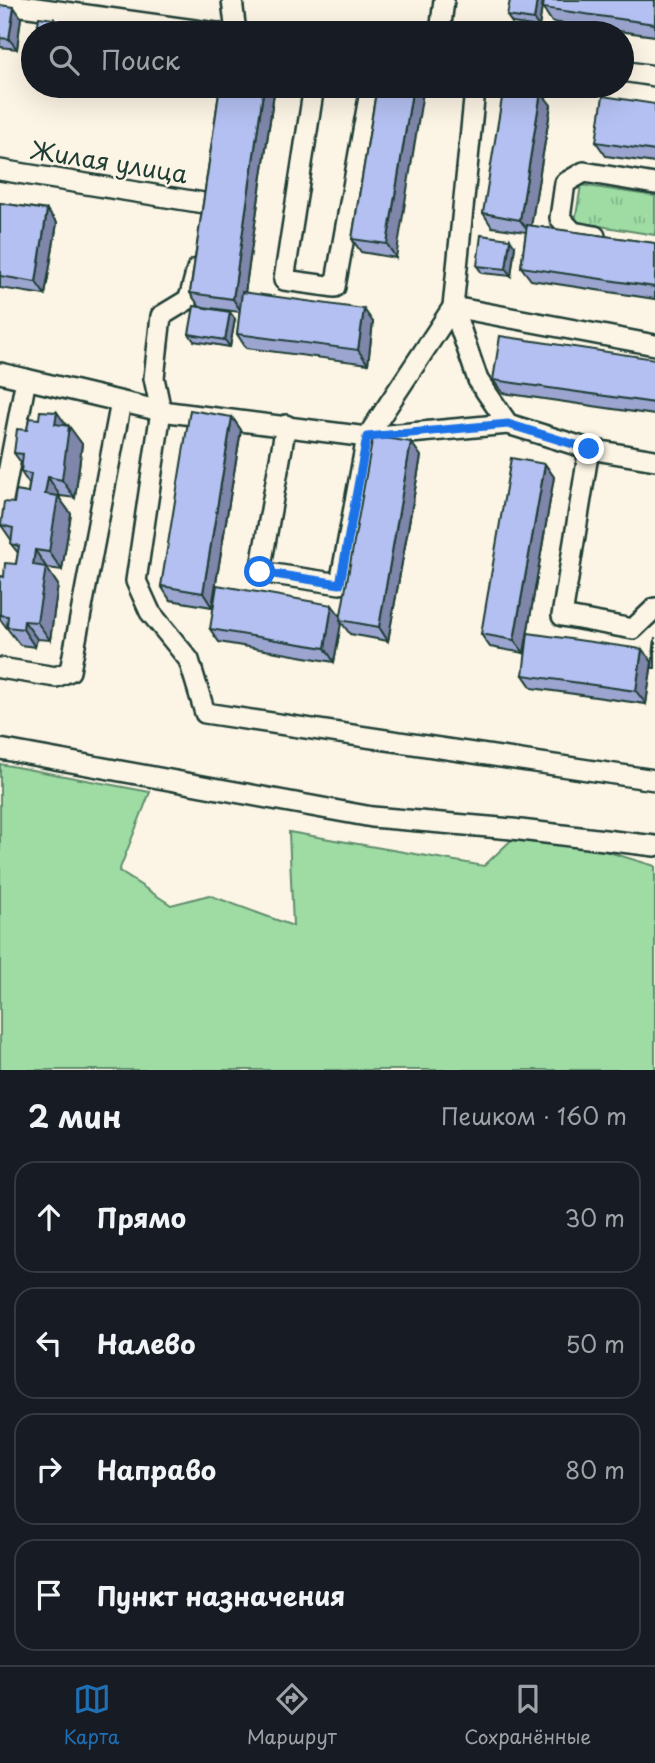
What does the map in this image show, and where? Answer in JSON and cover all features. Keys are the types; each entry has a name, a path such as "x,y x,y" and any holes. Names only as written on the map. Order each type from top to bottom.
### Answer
{"street":[{"path":"232,0 235,21"},
{"path":"441,21 444,0"},
{"path":"0,3 130,21"},
{"path":"634,73 655,76"},
{"path":"312,98 284,280 335,287 368,98"},
{"path":"474,98 453,307 478,380 508,424"},
{"name":"Жилая улица","path":"0,170 211,197 207,224"},
{"path":"614,238 573,232 560,218 565,183 584,172 655,184"},
{"path":"202,247 189,299 161,316 154,378 161,411 136,581 149,612 189,660 205,713 655,780"},
{"path":"453,307 655,345"},
{"path":"286,425 260,572 340,584 367,437 453,307"},
{"path":"0,373 161,411 367,437 508,424 589,449 655,460"},
{"path":"0,516 26,379"},
{"path":"0,668 56,677 70,671 121,402"},
{"path":"589,449 562,616 633,629 655,608"},
{"path":"0,749 372,817 655,846"}],"green space":[{"path":"581,185 655,196 655,235 575,222"},
{"path":"0,764 150,792 119,871 171,905 209,895 293,926 289,832 484,866 525,827 655,866 655,1070 0,1070"}],"building":[{"path":"510,0 537,0 534,20 507,16"},
{"path":"544,0 655,0 655,24 543,8"},
{"path":"0,5 14,7 9,39 0,38"},
{"path":"39,17 54,19 54,21 38,21"},
{"path":"218,98 262,98 233,299 190,293"},
{"path":"375,98 411,98 387,244 352,239"},
{"path":"502,98 540,98 520,220 483,213"},
{"path":"603,98 655,104 655,151 596,142"},
{"path":"0,203 47,210 36,282 0,276"},
{"path":"527,225 655,243 655,287 521,267"},
{"path":"481,235 510,239 506,269 477,266"},
{"path":"242,292 364,309 358,350 237,334"},
{"path":"194,306 230,312 225,340 189,334"},
{"path":"500,336 655,359 655,403 493,380"},
{"path":"190,410 232,417 203,593 161,586"},
{"path":"40,411 57,412 55,424 69,426 62,480 48,477 45,494 58,496 49,552 35,550 33,565 46,567 37,622 24,621 23,629 7,627 8,616 0,615 0,576 4,577 5,563 16,564 19,546 11,544 13,528 1,525 4,502 14,503 16,491 28,493 31,474 21,472 23,454 14,453 17,429 27,430 29,418 39,419"},
{"path":"373,436 411,442 379,627 340,620"},
{"path":"511,458 545,464 514,640 481,634"},
{"path":"217,585 332,605 325,648 210,629"},
{"path":"528,633 642,649 636,691 523,675"},
{"path":"655,637 655,668 652,668"}],"route":[{"path":"260,572 340,584 367,437 508,424 589,449"}]}
